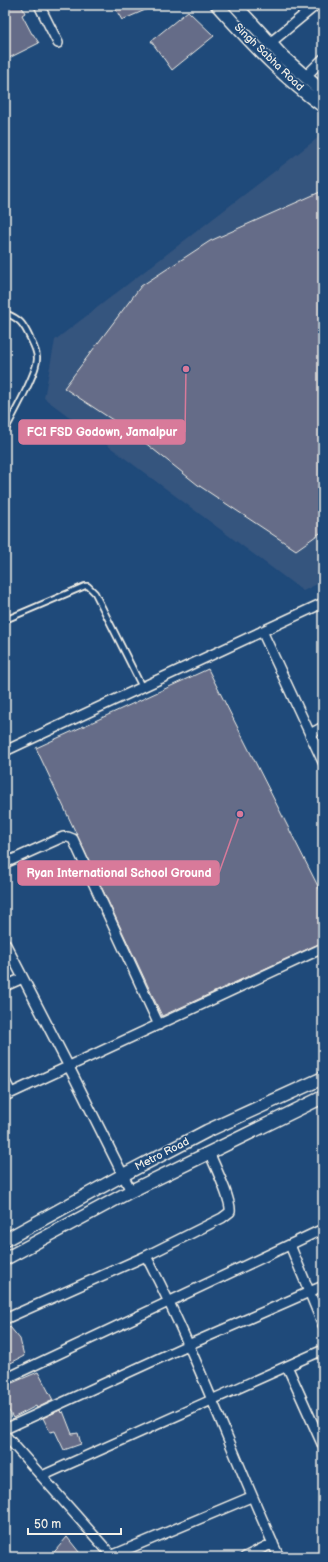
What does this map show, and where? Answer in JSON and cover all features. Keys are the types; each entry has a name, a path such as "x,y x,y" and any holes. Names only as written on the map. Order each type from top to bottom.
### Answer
{"street":[{"path":"40,5 58,43"},
{"name":"Singh Sabha Road","path":"217,5 289,80 323,106"},
{"name":"Singh Sabha Road","path":"235,5 282,57 323,92"},
{"path":"260,51 316,5"},
{"path":"305,77 323,59"},
{"path":"5,751 323,603"},
{"path":"262,632 323,762"},
{"path":"310,734 323,727"},
{"path":"5,864 63,837 68,836 73,839 159,1025"},
{"path":"5,943 131,1191"},
{"path":"5,1081 8,1094 323,948"},
{"path":"5,986 23,978"},
{"name":"Metro Road","path":"5,1240 123,1174 207,1131 323,1078"},
{"name":"Metro Road","path":"5,1259 131,1191 323,1097"},
{"path":"5,1319 146,1256 222,1218 230,1212 231,1207 209,1152"},
{"path":"5,1379 323,1229"},
{"path":"290,1245 323,1325"},
{"path":"146,1256 170,1302 251,1497 279,1557"},
{"path":"5,1429 188,1345 323,1286"},
{"path":"42,1476 323,1350"},
{"path":"287,1366 323,1446"},
{"path":"5,1436 112,1556 251,1497"},
{"path":"245,1557 273,1544"}],"lane":[{"path":"5,313 14,316 22,322 36,353 37,359 34,372 5,431"},
{"path":"5,620 88,586 95,593 142,687"}],"shaded area":[{"path":"323,134 323,581 303,591 44,398 55,340"}],"building":[{"path":"5,5 21,5 25,13 22,15 32,34 39,43 5,60"},
{"path":"113,5 157,5 122,20"},
{"path":"188,11 214,36 172,70 151,41"},
{"path":"320,192 323,197 323,531 296,550 198,485 134,434 64,388 141,286 210,241"},
{"path":"208,669 323,896 323,942 162,1016 36,748"},
{"path":"10,1327 20,1339 24,1356 5,1366 5,1332"},
{"path":"38,1372 53,1400 37,1408 36,1406 13,1418 5,1404 5,1386"},
{"path":"60,1410 61,1413 63,1411 72,1434 78,1433 81,1444 64,1450 55,1431 50,1432 43,1418"},
{"path":"67,1537 83,1557 50,1557"}],"place":[{"name":"FCI FSD Godown, Jamalpur","path":"186,369"},
{"name":"Ryan International School Ground","path":"240,814"}]}
